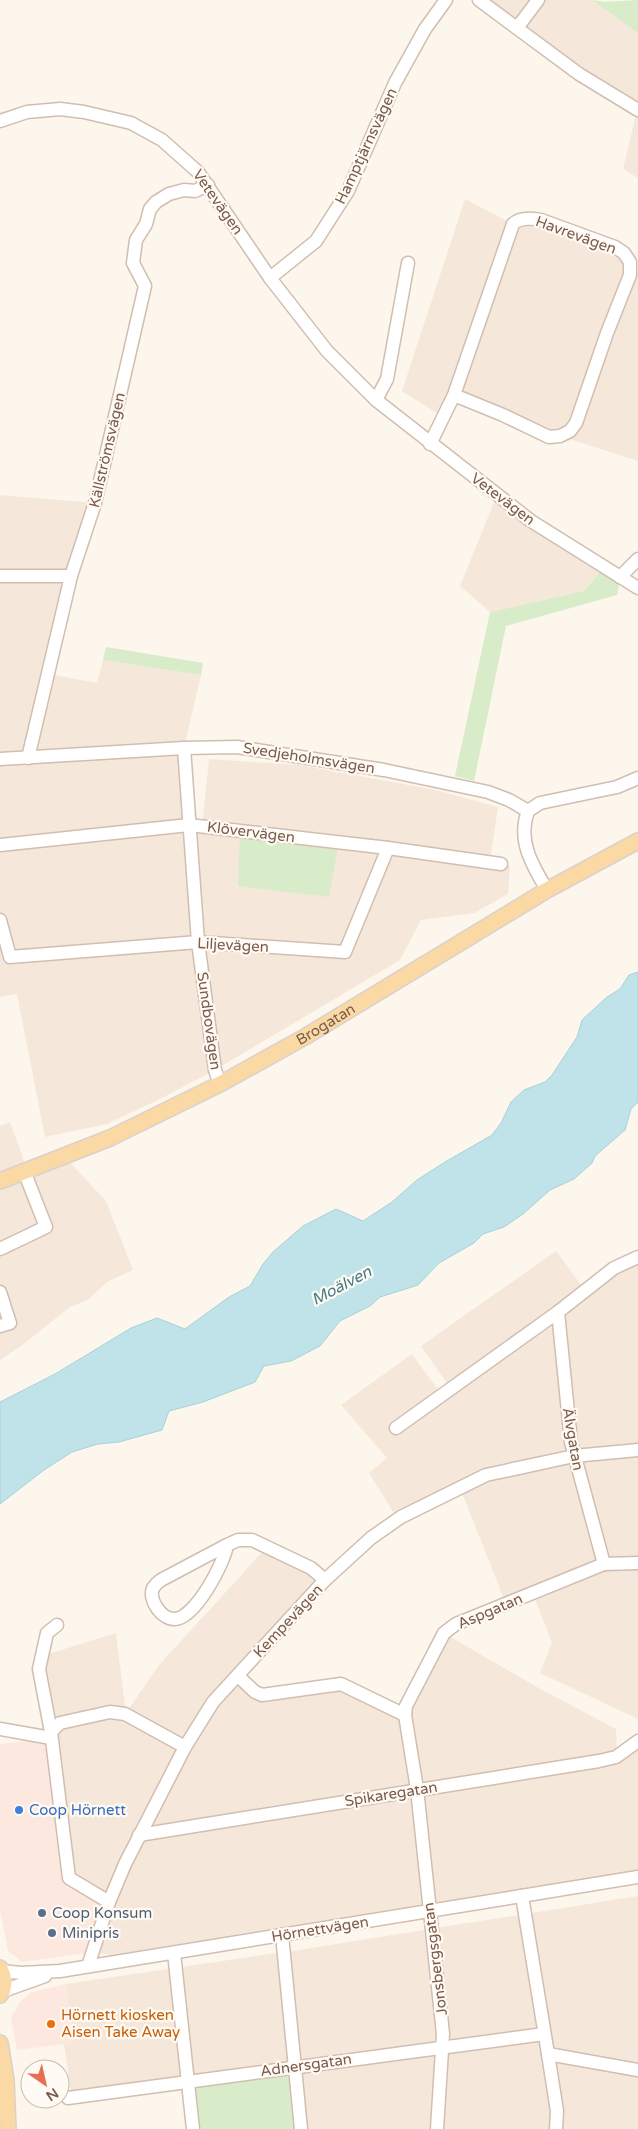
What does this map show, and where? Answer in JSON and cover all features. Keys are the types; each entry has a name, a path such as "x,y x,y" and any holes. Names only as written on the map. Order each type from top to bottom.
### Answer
{"main road":[{"name":"Brogatan","path":"0,1181 110,1138 220,1084 303,1038 547,890 638,842"},
{"path":"1,1969 4,1983 1,1993"},
{"path":"0,2043 6,2080 8,2129"}],"street":[{"name":"Hamptjärnsvägen","path":"270,278 316,241 348,191 395,83 425,30 446,0"},
{"path":"479,0 580,74 638,110"},
{"path":"517,28 538,0"},
{"name":"Vetevägen","path":"0,121 27,112 60,109 84,112 132,123 162,140 198,172 270,278 328,351 376,400 531,521 638,588"},
{"name":"Källströmsvägen","path":"28,758 71,576 95,503 145,286 133,263 136,240 146,224 150,209 156,202 169,194 184,190 195,191 208,185"},
{"name":"Havrevägen","path":"430,444 454,395 513,224 517,220 531,218 541,220 615,247 624,253 630,262 630,275 607,333 576,423 570,431 560,436 549,437 503,415 454,395"},
{"path":"376,400 387,379 408,263"},
{"path":"620,577 638,560"},
{"path":"0,576 71,576"},
{"name":"Svedjeholmsvägen","path":"0,759 184,748 237,747 384,770 488,792 509,800 528,811"},
{"name":"Sundbovägen","path":"184,748 198,942 215,1070 220,1084"},
{"path":"547,890 536,871 523,841 523,824 528,811 540,803 617,787 638,778"},
{"name":"Klövervägen","path":"0,845 189,825 388,848 501,864"},
{"name":"Liljevägen","path":"0,920 10,956 198,942 345,952 388,848"},
{"path":"0,1249 46,1227 24,1171"},
{"path":"396,1428 558,1312 614,1268 638,1257"},
{"path":"0,1292 10,1323 0,1326"},
{"name":"Älvgatan","path":"558,1312 574,1456 604,1564"},
{"name":"Kempevägen","path":"88,1966 109,1902 139,1835 185,1747 213,1702 326,1580 371,1538 401,1517 486,1475 574,1456 638,1450"},
{"path":"227,1545 226,1555 201,1599 191,1611 176,1619 168,1619 161,1614 152,1592 154,1586 161,1580 227,1545 238,1540 252,1540 311,1568 326,1580"},
{"name":"Aspgatan","path":"416,1789 405,1715 406,1706 444,1633 456,1624 604,1564 638,1563"},
{"path":"56,1625 47,1633 39,1669 51,1735 69,1878 109,1902"},
{"path":"238,1676 255,1692 262,1695 341,1684 405,1715"},
{"path":"51,1735 60,1722 110,1712 125,1714 185,1747"},
{"path":"0,1729 51,1735"},
{"name":"Spikaregatan","path":"139,1835 599,1761 616,1757 638,1741"},
{"name":"Jonsbergsgatan","path":"416,1789 443,2047 438,2129"},
{"name":"Hörnettvägen","path":"1,1969 21,1973 60,1971 638,1877"},
{"path":"522,1896 548,2054 556,2111 556,2129"},
{"path":"282,1935 300,2129"},
{"path":"174,1953 193,2129"},
{"path":"1,1993 60,1971"},
{"name":"Adnersgatan","path":"70,2098 294,2066 544,2034"},
{"path":"548,2054 638,2070"}],"shaded area":[{"path":"479,0 592,0 638,33 638,178 623,169 637,110"},
{"path":"465,199 513,224 517,220 615,247 630,275 636,276 638,272 638,461 560,436 454,395 443,417 402,391"},
{"path":"0,495 95,503 49,674 97,683 103,660 201,675 184,748 189,825 202,826 209,759 299,765 436,790 498,807 490,862 510,866 508,894 474,913 421,920 400,960 215,1070 158,1100 107,1124 45,1137 17,994 0,997"},
{"path":"497,495 604,567 584,591 490,612 460,586"},
{"path":"10,1122 27,1169 64,1156 106,1201 133,1270 107,1282 88,1300 70,1307 21,1346 0,1360 0,1126"},
{"path":"556,1251 585,1290 638,1257 638,1719 540,1673 552,1643 533,1594 506,1604 458,1483 393,1512 369,1473 387,1458 341,1405 412,1354 442,1395 451,1389 421,1346"},
{"path":"266,1548 318,1580 230,1676 245,1689 337,1688 396,1715 400,1704 444,1633 535,1686 616,1729 617,1757 638,1741 638,1873 110,1955 94,1952 69,1878 42,1656 116,1633 126,1713 159,1665"},
{"path":"51,1738 69,1878 109,1902 94,1952 22,1962 8,1951 0,1909 0,1744"},
{"path":"638,1896 638,2129 305,2129 286,1952"},
{"path":"283,1952 291,2063 71,2092 70,2059 66,2059 64,2044 73,2043 66,1984"},
{"path":"66,1984 73,2043 17,2050 11,2018 20,2002 32,1992"}],"green space":[{"path":"592,0 605,2 638,0 638,33"},
{"path":"601,571 620,581 617,595 506,626 474,781 455,776 490,612 584,591"},
{"path":"106,647 203,663 201,675 103,660"},
{"path":"240,831 339,842 329,897 238,886"},
{"path":"284,2073 292,2080 298,2129 197,2129 194,2093 198,2085"}],"water":[{"name":"Moälven","path":"638,972 638,1102 631,1109 625,1130 595,1156 592,1163 574,1179 550,1190 523,1214 504,1227 483,1234 474,1243 439,1263 418,1285 380,1297 370,1306 340,1321 320,1346 291,1361 264,1366 255,1382 203,1402 169,1411 162,1430 119,1442 98,1444 72,1452 44,1470 0,1504 0,1402 55,1374 131,1328 157,1318 185,1329 229,1297 250,1286 263,1264 273,1252 303,1226 336,1209 363,1221 392,1202 417,1180 492,1135 501,1123 511,1102 524,1090 545,1082 552,1075 577,1037 582,1020 607,997 620,989 629,975"}],"place":[{"name":"Coop Hörnett","path":"19,1810"},
{"name":"Coop Konsum","path":"42,1913"},
{"name":"Minipris","path":"52,1933"},
{"name":"Hörnett kiosken Aisen Take Away","path":"51,2024"}]}
